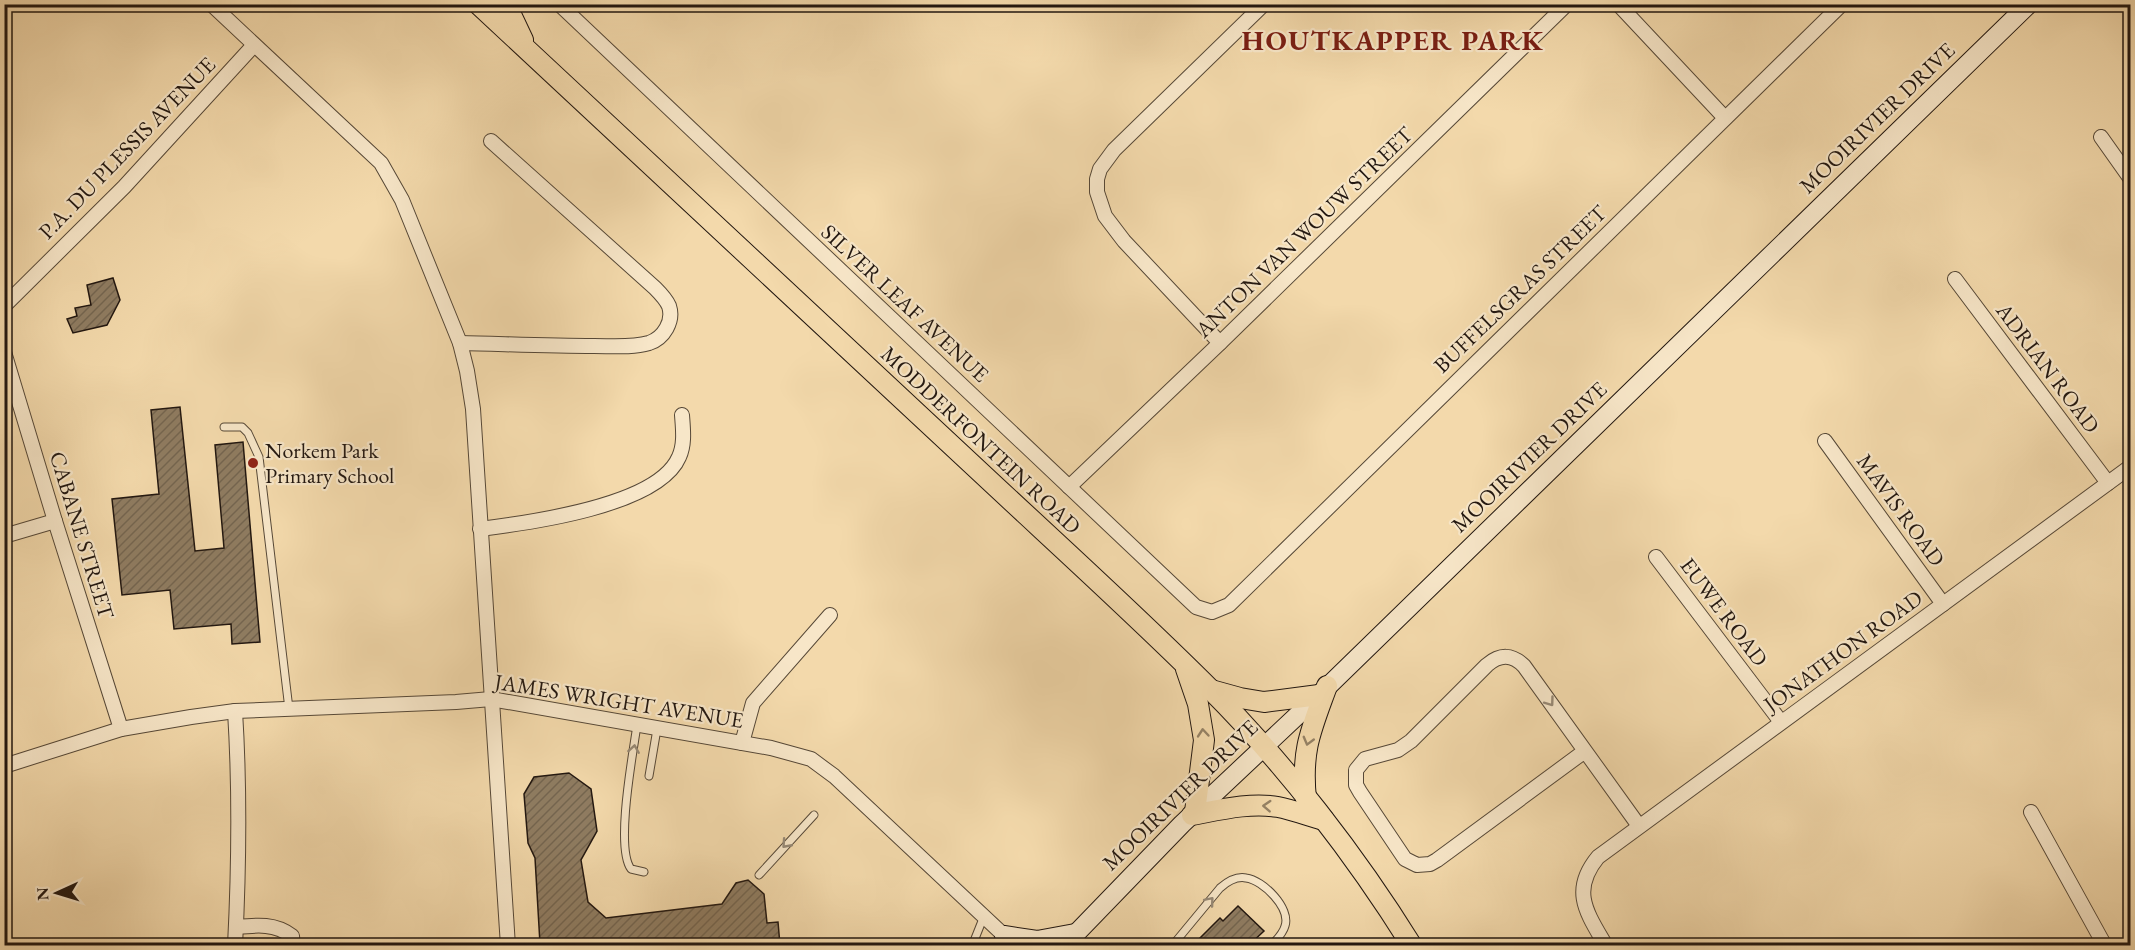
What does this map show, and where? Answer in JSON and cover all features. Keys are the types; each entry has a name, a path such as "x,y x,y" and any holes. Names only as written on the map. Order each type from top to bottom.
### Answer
{"main road":[{"name":"MODDERFONTEIN ROAD","path":"478,4 1013,502 1211,690 1324,820 1376,890 1412,945"},
{"path":"506,4 529,53"},
{"path":"1186,666 1198,704 1204,740 1193,814 1263,806 1278,807 1324,820"},
{"path":"1211,690 1264,702 1323,691 1305,750 1306,799"}],"street":[{"path":"211,4 381,163 402,200 460,343 473,409 507,945"},
{"name":"SILVER LEAF AVENUE","path":"559,4 1196,608 1212,612 1229,605"},
{"path":"1220,343 1112,227 1099,203 1097,179 1100,169 1114,150 1264,4"},
{"name":"ANTON VAN WOUW STREET","path":"1069,487 1567,4"},
{"path":"1617,4 1725,118"},
{"name":"BUFFELSGRAS STREET","path":"1229,605 1842,4"},
{"name":"MOOIRIVIER DRIVE","path":"1070,939 1193,814 1323,691 2029,4"},
{"name":"P.A. DU PLESSIS AVENUE","path":"4,306 124,187 254,45"},
{"path":"2101,137 2130,178"},
{"path":"460,343 638,345 651,342 662,335 669,324 668,304 655,288 491,141"},
{"name":"ADRIAN ROAD","path":"1955,279 2108,483"},
{"name":"CABANE STREET","path":"4,352 121,729"},
{"path":"480,529 564,517 651,486 670,470 679,458 682,446 682,416"},
{"name":"MAVIS ROAD","path":"1825,441 1943,604"},
{"name":"JONATHON ROAD","path":"1606,945 1585,908 1582,896 1586,875 1598,857 2130,467"},
{"path":"4,536 55,521"},
{"name":"EUWE ROAD","path":"1656,557 1781,722"},
{"path":"742,743 753,703 830,615"},
{"path":"1585,751 1437,860 1430,864 1417,866 1400,853 1356,785 1356,770 1360,764 1370,756 1404,747 1487,664 1499,657 1512,657 1524,666 1639,826"},
{"name":"JAMES WRIGHT AVENUE","path":"4,766 121,729 235,711 491,699 802,755 821,766 1011,942"},
{"path":"235,711 239,867 235,945"},
{"path":"2031,812 2105,945"},
{"path":"236,927 253,925 281,928 292,936 293,945"},
{"path":"1011,942 1070,939"}],"lane":[{"path":"224,427 242,427 248,433 259,457 289,709"},
{"path":"637,725 625,818 626,859 631,869 644,872"},
{"path":"649,776 657,729"},
{"path":"759,875 814,815"},
{"path":"1172,945 1221,888 1229,880 1239,877 1254,880 1275,897 1284,910 1286,926 1282,934 1271,945"},
{"path":"972,945 984,916"}],"building":[{"path":"113,278 120,300 107,325 73,333 67,319 77,316 75,308 91,305 87,285"},
{"path":"180,407 195,551 224,548 215,445 243,442 260,642 232,644 231,624 174,629 170,590 122,595 112,499 159,494 151,410"},
{"path":"569,773 591,789 597,831 581,860 588,902 606,918 722,904 736,883 748,880 764,894 767,923 778,922 780,945 571,945 565,941 540,944 535,858 528,843 524,794 534,777"},
{"path":"1238,906 1264,931 1249,945 1193,945 1220,918 1223,921"}],"place":[{"name":"Norkem Park Primary School","path":"253,463"}],"district":[{"name":"HOUTKAPPER PARK","path":"1393,40"}]}
